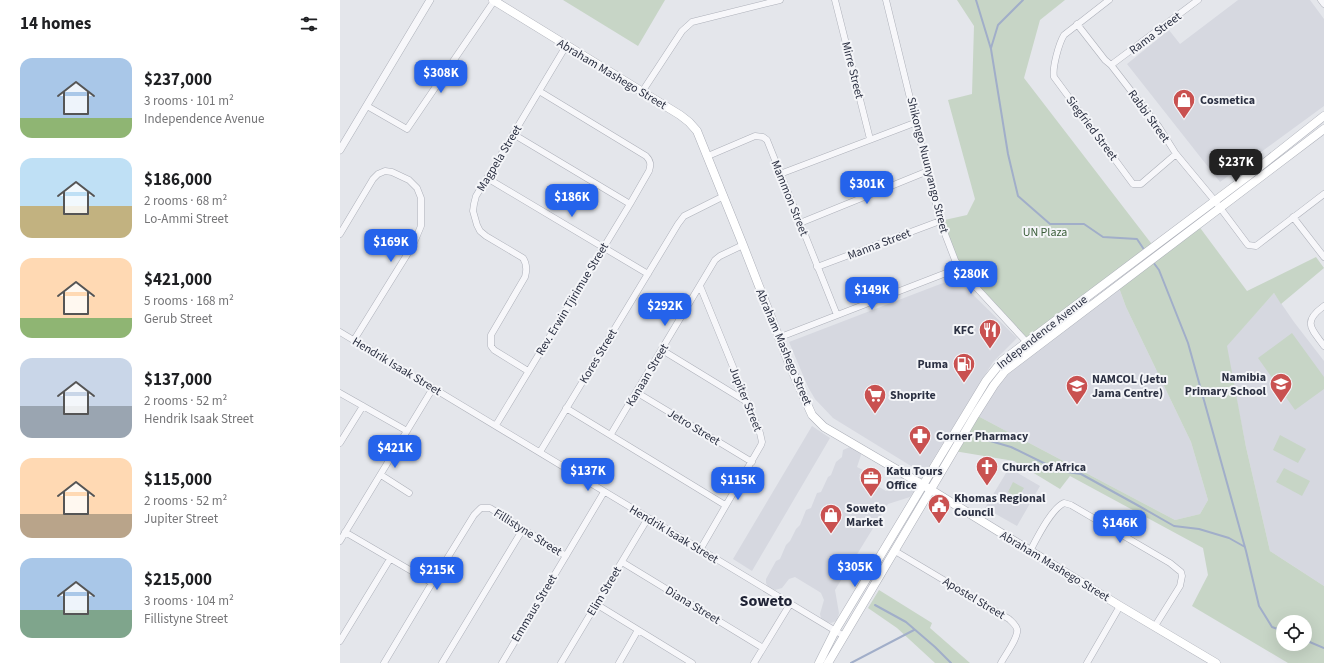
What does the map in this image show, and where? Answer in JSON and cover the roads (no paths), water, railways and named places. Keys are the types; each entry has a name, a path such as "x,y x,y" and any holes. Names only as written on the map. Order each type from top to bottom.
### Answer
{"main road":[{"name":"Abraham Mashego Street","path":"493,0 680,115 697,131 790,366 812,415 824,427 931,490 1216,663"},
{"name":"Independence Avenue","path":"828,663 840,633 922,485 997,366 1324,116"},
{"name":"Independence Avenue","path":"819,663 840,633 865,592 893,554 994,385 1005,371 1324,130"}],"street":[{"path":"340,150 430,0"},
{"path":"367,106 407,129 493,0"},
{"path":"642,92 682,31 692,22 780,0"},
{"name":"Mirre Street","path":"835,0 870,140"},
{"name":"Shikongo Nuunyango Street","path":"886,0 940,221 959,268 1033,349"},
{"path":"1077,24 1109,0"},
{"name":"Rama Street","path":"1111,65 1198,0"},
{"path":"1321,0 1324,4"},
{"name":"Rabbi Street","path":"1077,24 1159,127 1176,154 1248,245 1256,246 1293,217"},
{"name":"Siegfried Street","path":"1077,24 1062,37 1054,69 1054,77 1133,184 1141,184 1176,154"},
{"name":"Magpela Street","path":"528,371 499,353 491,346 491,335 525,277 527,272 526,262 523,258 480,231 473,211 476,196 566,46"},
{"name":"Rev. Erwin Tjirimue Street","path":"496,425 630,204 651,166 649,159 646,156 538,91"},
{"path":"780,174 916,122"},
{"path":"513,134 630,204"},
{"name":"Mammon Street","path":"708,156 755,136 763,136 768,143 837,315"},
{"path":"340,234 373,179 378,174 385,171 392,172 406,178 417,188 421,198 421,226 413,245 354,340"},
{"path":"800,223 928,171"},
{"path":"487,178 648,274"},
{"path":"1324,194 1293,217 1324,257"},
{"name":"Kores Street","path":"540,452 678,224 684,216 724,196"},
{"name":"Manna Street","path":"818,267 940,221"},
{"name":"Kanaan Street","path":"611,434 717,258 743,245"},
{"path":"778,338 959,268"},
{"name":"Jupiter Street","path":"700,286 760,433 762,442 752,462 725,505 700,550"},
{"path":"1324,306 1312,317 1310,327 1324,346"},
{"name":"Hendrik Isaak Street","path":"340,332 840,633"},
{"path":"662,350 747,402"},
{"path":"340,541 433,388"},
{"name":"Jetro Street","path":"636,392 752,462"},
{"path":"340,393 407,431"},
{"path":"340,443 362,406"},
{"path":"566,408 611,434 725,505"},
{"path":"381,475 409,493"},
{"name":"Emmaus Street","path":"502,663 604,492"},
{"path":"1030,551 1053,512 1059,505 1064,503 1071,505 1170,563 1181,572 1181,582 1155,626"},
{"name":"Fillistyne Street","path":"384,663 474,515 481,508 490,508 566,556"},
{"name":"Elim Street","path":"560,663 648,518"},
{"path":"442,663 523,529"},
{"path":"345,532 432,583"},
{"name":"Apostel Street","path":"893,554 1009,619 1014,624 1017,630 1017,636 1001,663"},
{"path":"340,641 390,559"},
{"name":"Diana Street","path":"622,562 763,648"},
{"path":"596,604 692,663"},
{"path":"754,663 790,604"},
{"path":"1086,663 1120,606"},
{"path":"619,663 638,630"}],"waterway":[{"path":"976,0 991,49 1008,154 1018,196 1050,224 1084,224 1103,237 1137,239 1145,251"},
{"path":"991,48 998,25 1023,0"},
{"path":"1153,262 1159,270 1188,343 1246,551 1259,606 1272,627 1276,628"},
{"path":"973,436 1011,447 1060,471 1081,474 1174,526 1199,529 1229,538 1245,547"},
{"path":"875,605 906,622 951,663"},
{"path":"851,663 914,630"},
{"path":"1312,643 1324,648"}],"place":[{"name":"Cosmetica","path":"1184,120"},
{"name":"KFC","path":"990,350"},
{"name":"Puma","path":"964,384"},
{"name":"Namibia Primary School","path":"1281,404"},
{"name":"NAMCOL (Jetu Jama Centre)","path":"1077,406"},
{"name":"Shoprite","path":"875,414"},
{"name":"Corner Pharmacy","path":"920,456"},
{"name":"Church of Africa","path":"987,486"},
{"name":"Katu Tours Office","path":"871,498"},
{"name":"Khomas Regional Council","path":"939,524"},
{"name":"Soweto Market","path":"831,534"}],"district":[{"name":"Soweto","path":"766,600"}],"park label":[{"name":"UN Plaza","path":"1045,232"}]}
